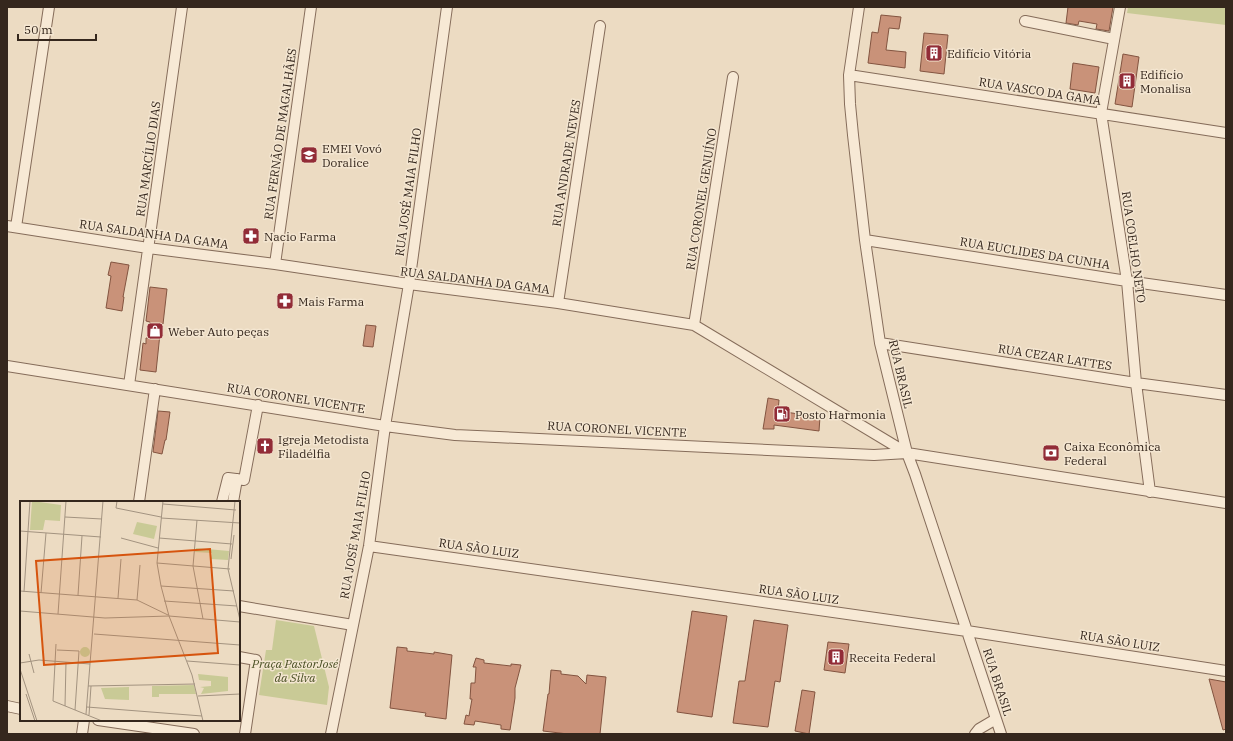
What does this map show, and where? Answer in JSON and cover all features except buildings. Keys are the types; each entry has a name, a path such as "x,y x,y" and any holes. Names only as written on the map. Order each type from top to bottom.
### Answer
{"street":[{"path":"12,226 49,7"},
{"name":"RUA MARCÍLIO DIAS","path":"129,385 182,7"},
{"name":"RUA FERNÃO DE MAGALHÃES","path":"275,264 310,7"},
{"name":"RUA JOSÉ MAIA FILHO","path":"331,734 368,546 409,284 447,7"},
{"name":"RUA BRASIL","path":"859,7 849,75 850,104 864,240 880,343 907,453 1001,734"},
{"name":"RUA COELHO NETO","path":"1120,7 1101,113 1127,281 1136,383 1150,492"},
{"path":"1025,21 1114,39"},
{"name":"RUA ANDRADE NEVES","path":"558,303 600,26"},
{"name":"RUA VASCO DA GAMA","path":"849,75 1226,133"},
{"name":"RUA CORONEL GENUÍNO","path":"694,325 732,77"},
{"name":"RUA SALDANHA DA GAMA","path":"12,226 148,248 558,303 694,325 907,453"},
{"name":"RUA EUCLIDES DA CUNHA","path":"864,240 1226,295"},
{"name":"RUA CEZAR LATTES","path":"880,343 1226,396"},
{"name":"RUA CORONEL VICENTE","path":"7,366 386,426 455,434 866,455 907,453 1226,503"},
{"path":"139,501 155,389"},
{"path":"222,501 228,478 244,480 258,405"},
{"path":"233,501 238,479"},
{"name":"RUA SÃO LUIZ","path":"368,546 967,631 1226,671"},
{"path":"240,606 353,625"},
{"path":"240,657 256,660 245,734"},
{"path":"7,706 20,709"},
{"path":"975,734 979,729 996,719"},
{"path":"82,734 84,721"},
{"path":"103,721 162,732 194,734"}],"green space":[{"path":"1128,7 1226,7 1226,25 1127,13"},
{"name":"Praça PastorJosé da Silva","path":"276,620 314,626 329,687 327,705 259,695 266,650 272,650"}],"place":[{"name":"Edifício Vitória","path":"934,53"},
{"name":"Edifício Monalisa","path":"1127,81"},
{"name":"EMEI Vovó Doralice","path":"309,155"},
{"name":"Nacio Farma","path":"251,236"},
{"name":"Mais Farma","path":"285,301"},
{"name":"Weber Auto peças","path":"155,331"},
{"name":"Posto Harmonia","path":"782,414"},
{"name":"Igreja Metodista Filadélfia","path":"265,446"},
{"name":"Caixa Econômica Federal","path":"1051,453"},
{"name":"Receita Federal","path":"836,657"}]}
